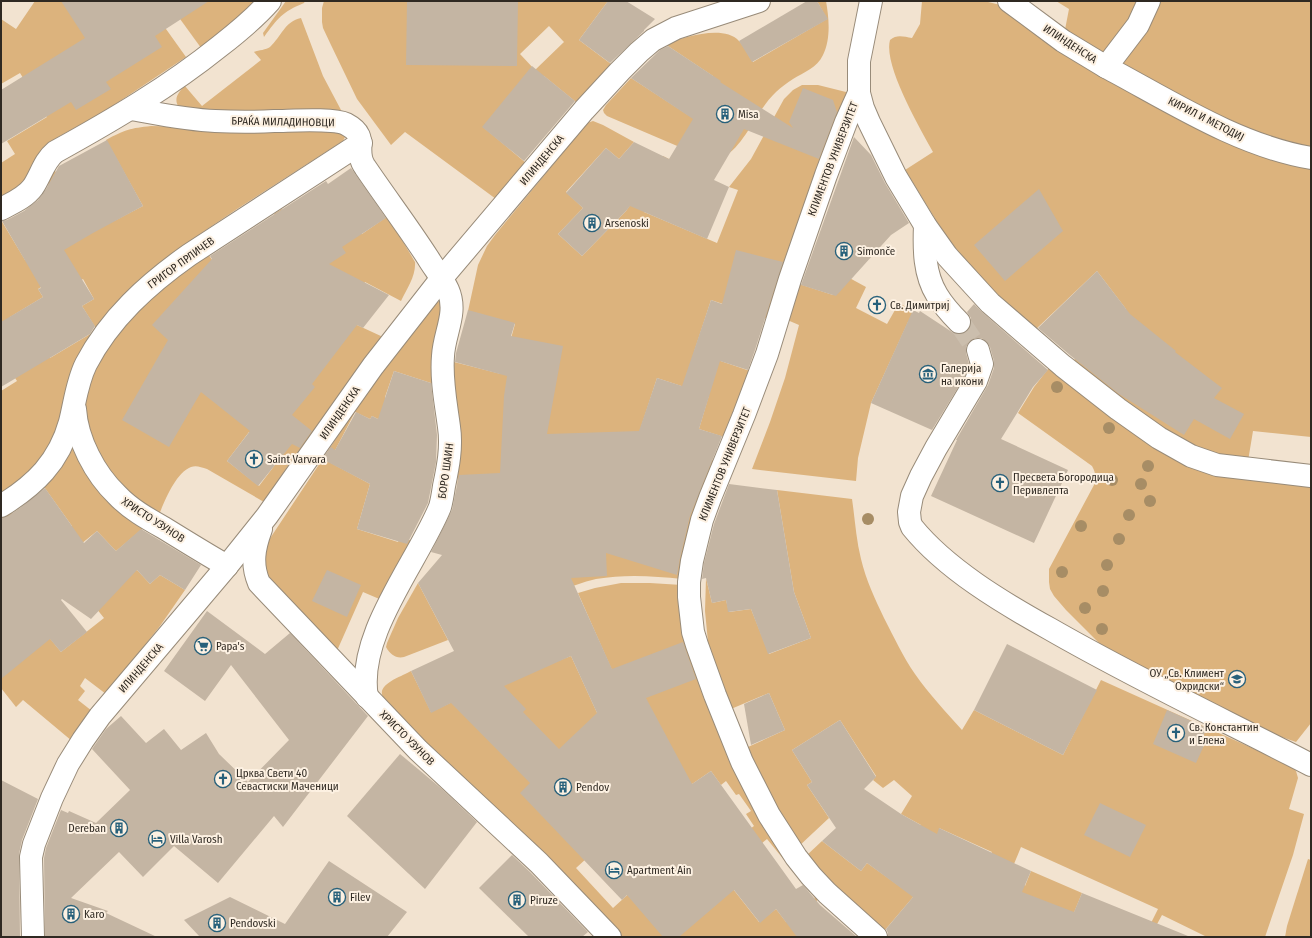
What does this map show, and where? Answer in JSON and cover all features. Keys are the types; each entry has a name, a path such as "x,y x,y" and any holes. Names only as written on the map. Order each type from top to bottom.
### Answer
{"street":[{"path":"1,209 19,199 32,188 48,160 55,152 131,109 200,62 258,15 270,1"},
{"name":"ИЛИНДЕНСКА","path":"34,937 31,857 34,844 68,764 100,716 228,566 268,516 373,366 441,279 584,110 639,52 653,40 676,28 759,1"},
{"name":"КЛИМЕНТОВ УНИВЕРЗИТЕТ","path":"871,1 859,61 859,93 846,122 826,175 790,279 767,354 702,520 692,560 689,582 689,597 693,632 715,695 742,762 769,815 796,857 811,876 826,893 876,937"},
{"name":"ИЛИНДЕНСКА","path":"1009,1 1063,41 1106,67 1138,25 1149,1"},
{"name":"КИРИЛ И МЕТОДИЈ","path":"1106,67 1184,109 1248,140 1267,147 1311,158"},
{"path":"859,93 863,108 878,142 896,177 925,225 947,256 990,303 1029,337 1092,390 1159,438 1181,451 1217,465 1311,476"},
{"name":"БРАЌА МИЛАДИНОВЦИ","path":"131,109 175,117 211,121 311,121 343,123 357,133 361,143"},
{"path":"361,143 361,162 413,235 441,279"},
{"name":"ГРИГОР ПРЛИЧЕВ","path":"1,506 30,485 51,463 59,450 66,433 76,392 86,364 96,347 132,301 146,288 189,255 361,143"},
{"path":"925,225 925,253 930,280 937,295 959,322"},
{"name":"БОРО ШАИН","path":"367,697 364,685 372,642 400,583 427,534 441,504 448,466 450,440 442,368 443,351 451,320 452,309 451,299 441,279"},
{"path":"978,350 982,364 976,381 932,455 912,496 909,507 909,517 912,527 916,533 949,563 1015,610 1108,662 1311,765"},
{"name":"ХРИСТО УЗУНОВ","path":"76,392 74,410 80,434 93,463 109,487 126,504 150,520 228,566"},
{"name":"ХРИСТО УЗУНОВ","path":"268,516 258,536 254,553 254,567 259,583 418,750 556,880 610,937"}],"shaded area":[{"path":"35,1 146,1 186,57 105,111 46,145 27,181 1,199 1,163 15,154 7,141 47,117 20,73 1,84 1,19 16,29"},
{"path":"167,1 260,1 204,52"},
{"path":"286,1 305,1 281,16 264,37 263,33"},
{"path":"324,1 608,1 579,40 611,64 576,102 544,76 483,127 526,163 496,199 405,132 391,145 357,99 323,28 322,8","holes":["549,26 564,42 535,70 520,54"]},
{"path":"817,1 826,1 828,35 826,49 823,55 814,66 776,92 762,109 745,136 731,152 723,158 696,154 607,116 604,113 603,110 606,105 631,78 688,115 713,76 665,44 692,36 723,33 732,36 739,41 753,62 827,19"},
{"path":"922,1 984,1 1021,10 1063,40 1069,9 1056,1 1311,1 1311,437 1253,431 1248,461 1224,459 1184,445 1071,363 1126,309 1097,271 1034,331 977,274 945,234 905,170 933,152 912,113 897,80 889,51 890,40 898,36 912,38 920,24"},
{"path":"301,18 323,76 341,110 209,111 180,108 176,99 185,86 202,106 261,60 254,52 270,47 291,22"},
{"path":"802,85 818,85 850,93 784,261 768,319 711,300 694,352 750,371 724,437 699,429 709,395 657,378 641,427 691,453 716,461 682,579 639,576 607,577 591,580 558,591 456,505 460,447 453,379 454,362 501,374 515,324 468,311 478,265 487,246 581,129 587,123 593,121 634,142 619,159 606,148 566,192 583,208 558,234 582,256 626,211 663,156 693,171 644,212 717,243 738,190 729,187 751,159 784,99 793,90"},
{"path":"151,126 335,131 344,135 345,137 343,141 200,234 142,281 57,431 46,457 1,498 1,391 17,381 1,356 1,220 25,260 38,252 49,179 54,169 70,197 114,221 143,206 106,140 128,130","holes":["59,276 67,288 83,279 94,299 82,306 97,330 50,358 10,317 43,297 38,289"]},
{"path":"282,209 322,269 334,235 362,234 388,216 415,262 413,277 401,301 365,282 350,310 357,325 383,337 289,464 264,502 207,469 199,466 193,466 185,470 175,482 158,517 143,508 105,467 83,418 89,381 110,343 148,297 208,254 245,307 306,259 274,214","holes":["249,432 281,457 259,486 227,461"]},
{"path":"844,275 866,287 856,308 887,324 899,303 919,314 908,322 871,403 858,458 856,481 752,469 785,378 799,325 785,319 799,284 833,295"},
{"path":"441,301 443,303 434,384 394,371 385,397 388,424 372,416 370,419 355,412 329,462 370,484 357,529 398,542 400,537 413,541 384,601 363,592 336,653 263,572 265,546 361,401 404,340 435,303"},
{"path":"1052,364 1143,436 1311,482 1311,723 1296,742 1276,735 1104,648 1054,596 1050,589 1049,569 1094,485 1095,478 1092,466 1018,413 1034,387"},
{"path":"72,432 147,525 116,551 97,531 59,562 27,610 61,652 104,618 80,588 137,570 150,584 160,575 185,590 160,626 106,694 85,678 80,686 85,691 78,700 92,711 72,741 23,700 16,707 1,688 1,517 8,508 41,554 72,526 42,484"},
{"path":"777,490 852,499 858,544 863,567 884,618 915,674 962,730 974,710 1063,755 1101,680 1292,766 1296,771 1298,778 1289,809 1304,814 1293,855 1265,937 1207,937 1162,915 1150,937 1144,937 1158,909 1021,847 1014,864 1025,886 1031,871 1082,893 1064,937 925,883 885,930 844,895 806,856 822,841 861,871 867,863 909,893 908,860 921,825 901,814 912,796 894,780 883,788 873,780 876,776 840,720 792,750 812,782 807,785 829,818 798,847 759,775 748,747 785,730 769,693 731,709 708,642 705,611 706,578 712,603 726,600 729,612 751,609 769,654 811,638 794,592","holes":["939,828 992,852 972,889"]},
{"path":"418,583 448,640 404,657 396,657 391,654 386,647 387,643 398,618"},
{"path":"621,583 682,585 683,615 819,896 800,937 622,937 401,720 383,697 383,688 387,684 411,671 431,712 465,696 571,656 598,715 626,702 578,593","holes":["711,771 721,785 726,781 736,795 739,794 751,811 746,814 754,826 705,861 656,869 613,908 576,868 619,829 660,806","767,839 815,898 786,922 776,909 759,922 722,875"]},
{"path":"1308,859 1311,860 1311,937 1285,937 1287,926"}],"building":[{"path":"61,1 209,1 155,36 162,47 106,82 111,89 76,110 71,102 1,144 1,90 85,38"},
{"path":"407,1 518,1 517,66 406,65"},
{"path":"608,1 626,1 655,19 610,63 579,40"},
{"path":"807,1 817,1 828,19 752,62 739,41"},
{"path":"668,46 721,81 720,82 793,128 789,122 803,88 833,100 837,112 819,159 744,129 714,180 729,187 707,239 630,206 582,256 558,234 583,208 566,193 606,148 619,159 634,142 669,159 693,119 631,78 660,50"},
{"path":"532,66 575,101 524,161 482,127"},
{"name":"Simonče","path":"854,137 871,155 885,183 909,223 891,235 836,296 801,285"},
{"path":"107,140 143,206 64,250 94,299 82,306 95,326 90,334 1,387 1,322 43,297 38,289 41,288 2,221 24,211 38,200 59,166"},
{"path":"351,168 386,218 342,247 346,253 329,264 389,295 363,328 357,325 312,384 315,387 292,415 312,431 300,448 292,444 258,486 227,461 250,431 201,392 169,447 122,420 168,340 152,325 212,259 210,256 326,181 328,184"},
{"path":"1039,189 1063,231 1005,281 974,245"},
{"path":"736,250 783,262 748,370 720,361 699,429 722,436 690,516 677,575 606,553 607,576 571,578 612,669 683,642 696,679 646,698 692,784 711,771 796,889 803,885 820,905 857,937 797,937 776,909 760,923 734,890 679,937 663,937 627,895 622,900 520,793 530,783 451,703 431,713 411,671 454,651 418,583 442,555 431,552 452,510 459,475 500,473 504,396 507,376 455,362 456,353 468,310 515,323 511,336 563,346 547,434 639,431 657,378 682,386 711,300 722,304","holes":["571,656 597,713 559,749 523,712 526,709 504,686"]},
{"path":"1097,271 1130,314 1176,351 1175,352 1222,388 1214,398 1244,414 1230,439 1194,419 1184,435 1119,394 1038,328"},
{"path":"974,304 1048,370 1033,387 1001,439 1068,470 1034,543 931,496 956,440 988,385 994,368 994,361 990,347 986,341 981,338 975,338 969,342 966,347 966,353 969,364 965,376 932,430 871,403 913,310 919,313 920,311 955,334 962,334 971,326 971,318 967,312"},
{"path":"394,371 431,383 437,435 436,462 428,503 407,544 357,529 370,484 322,459 331,447 335,450 356,412 370,419 372,416 378,419"},
{"path":"729,484 777,490 794,592 811,638 768,654 751,609 728,612 726,600 712,603 706,578 702,579 704,563 714,524"},
{"path":"45,488 84,543 97,531 116,551 141,529 201,565 185,590 160,575 150,584 137,570 91,619 62,599 61,600 87,632 61,652 50,639 1,679 1,518 8,516 20,508"},
{"path":"327,570 361,585 347,617 312,601"},
{"path":"207,611 265,654 290,633 368,716 283,827 274,816 218,883 174,846 143,877 119,852 71,898 108,911 106,913 157,937 45,937 44,858 46,848 61,810 68,813 69,811 96,823 130,790 92,749 106,729 121,716 146,743 164,729 181,750 206,733 219,754 248,782 289,740 231,665 205,701 164,671"},
{"path":"1007,644 1097,690 1063,755 974,710"},
{"path":"769,693 785,730 751,745 744,704"},
{"name":"Св. Константин и Елена","path":"1167,710 1207,728 1202,739 1206,741 1196,763 1153,744"},
{"path":"840,720 876,777 864,789 901,814 937,834 939,828 1031,871 1022,892 1074,912 1082,893 1188,937 888,937 886,929 913,897 867,863 861,871 822,841 836,828 807,785 812,782 792,750"},
{"path":"400,754 442,789 477,822 425,889 347,816"},
{"path":"1,780 38,799 22,840 19,854 20,937 1,937"},
{"path":"1100,803 1146,825 1130,857 1084,835"},
{"path":"512,855 588,932 582,937 529,937 479,888"},
{"path":"329,861 407,912 387,937 200,937 184,920 230,897 285,924"}],"tunnel":[{"path":"959,322 978,350"}],"place":[{"name":"Misa","path":"725,114"},
{"name":"Arsenoski","path":"592,223"},
{"name":"Simonče","path":"844,251"},
{"name":"Св. Димитриј","path":"877,305"},
{"name":"Галерија на икони","path":"928,374"},
{"name":"Saint Varvara","path":"254,459"},
{"name":"Пресвета Богородица Перивлепта","path":"1000,483"},
{"name":"Papa's","path":"203,646"},
{"name":"ОУ „Св. Климент Охридски“","path":"1237,679"},
{"name":"Св. Константин и Елена","path":"1176,733"},
{"name":"Црква Свети 40 Севастиски Маченици","path":"223,779"},
{"name":"Pendov","path":"563,787"},
{"name":"Dereban","path":"119,828"},
{"name":"Villa Varosh","path":"157,839"},
{"name":"Apartment Ain","path":"614,870"},
{"name":"Filev","path":"337,897"},
{"name":"Piruze","path":"517,900"},
{"name":"Karo","path":"71,914"},
{"name":"Pendovski","path":"217,923"}]}
